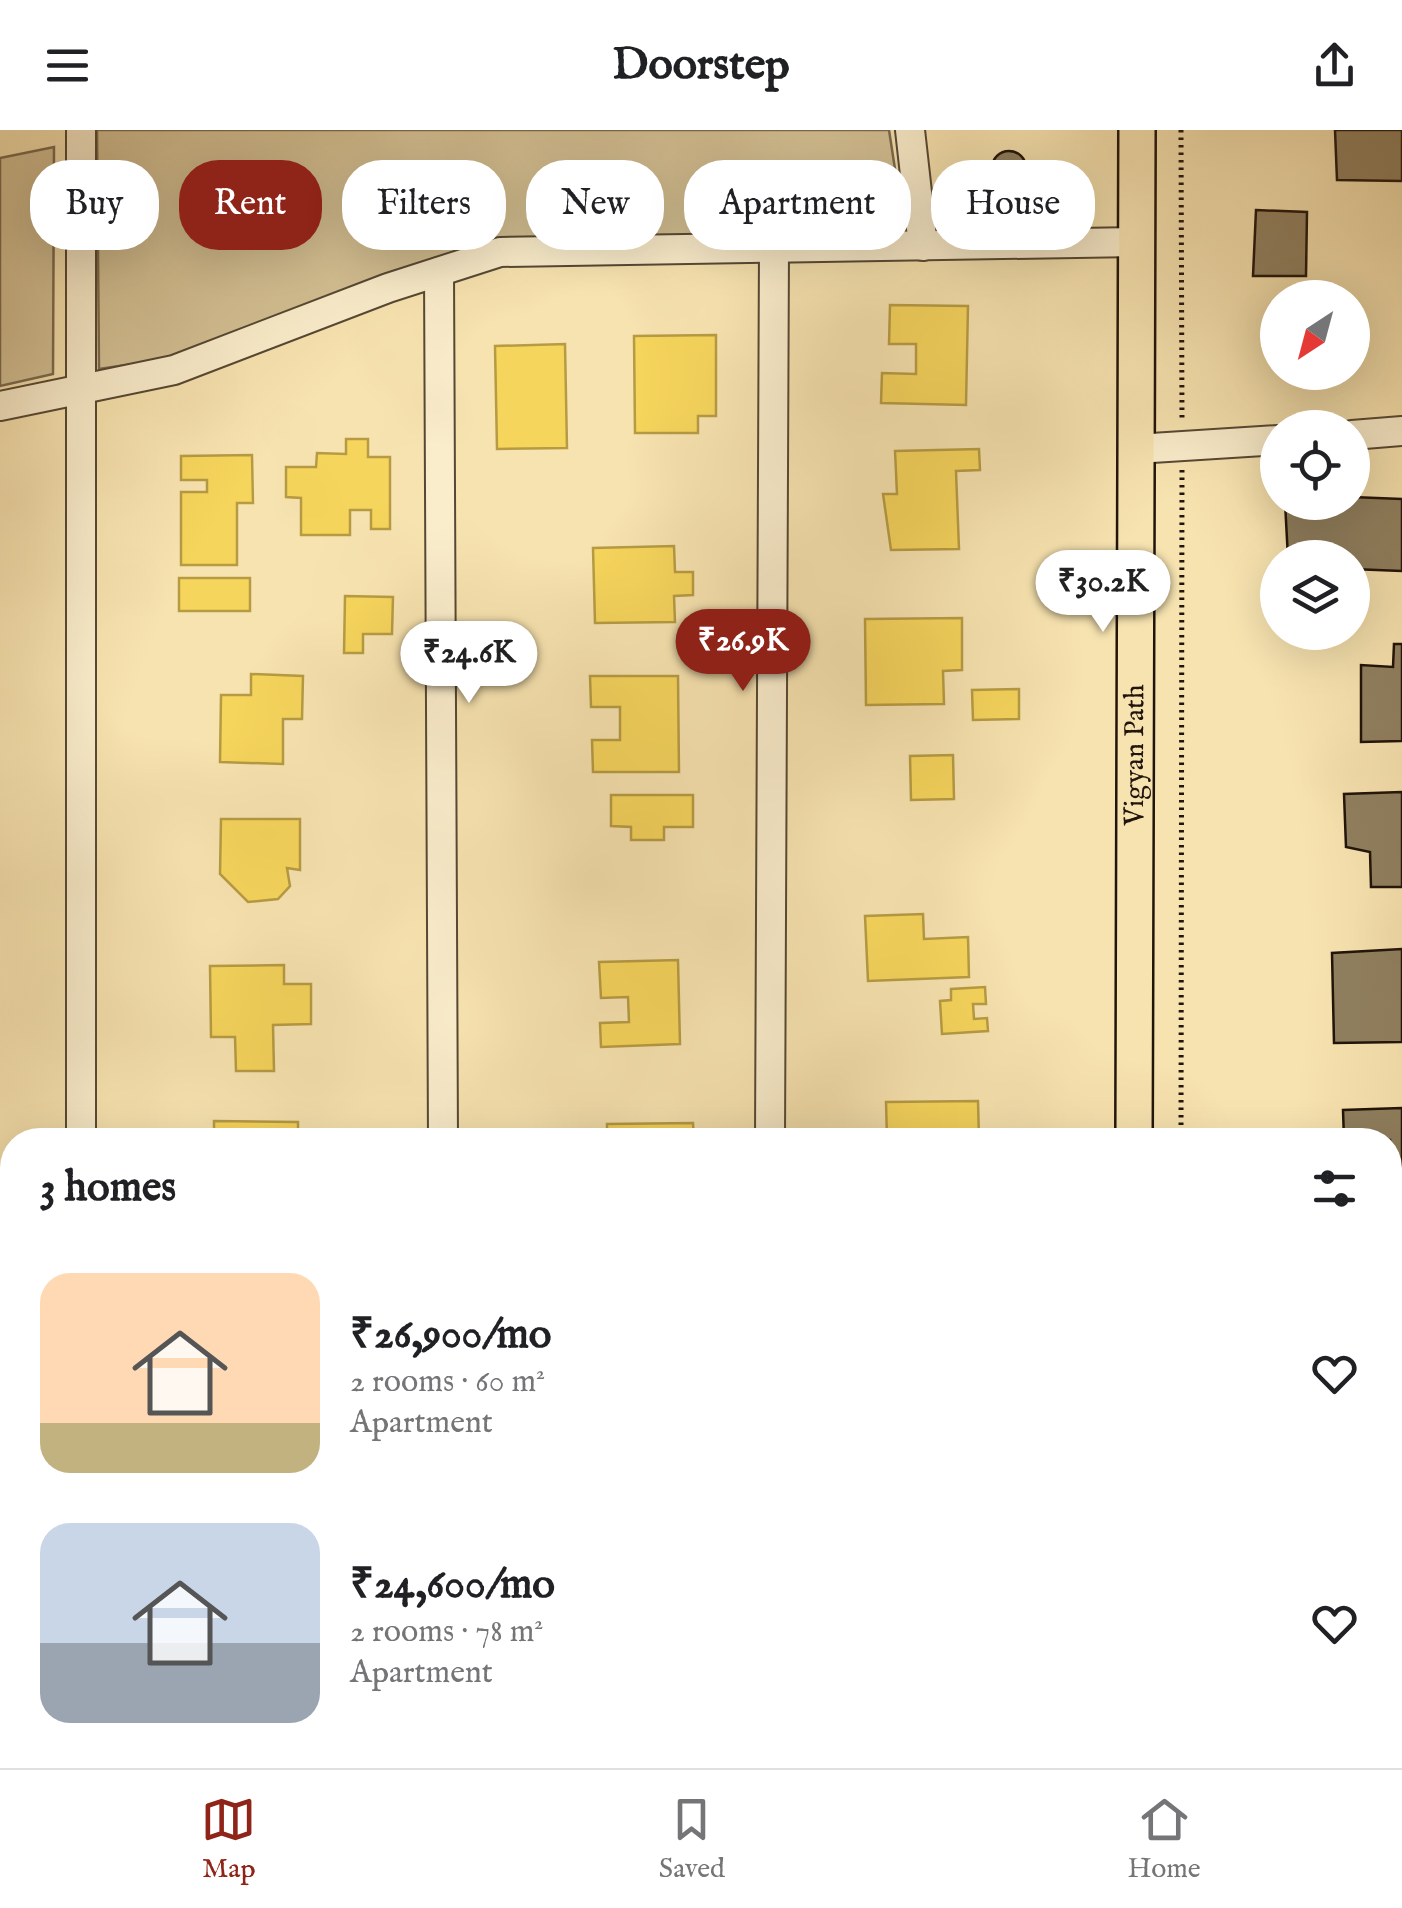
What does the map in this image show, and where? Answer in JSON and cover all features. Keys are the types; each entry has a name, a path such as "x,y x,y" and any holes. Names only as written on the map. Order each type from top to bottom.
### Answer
{"main road":[{"name":"Vigyan Path","path":"1134,1128 1137,130"}],"street":[{"path":"81,130 82,1128"},
{"path":"910,130 923,246"},
{"path":"911,246 1136,242"},
{"path":"0,406 174,370 500,252 684,249"},
{"path":"770,1128 774,250"},
{"path":"438,272 442,1128"},
{"path":"1370,434 1402,431"},
{"path":"1136,450 1260,441"}],"path":[{"path":"1180,130 1182,1128"}],"shaded area":[{"path":"97,130 889,130 894,160 684,160 684,238 664,238 664,160 526,160 526,241 506,242 506,160 342,160 342,250 482,250 160,360 99,369 98,250 159,250 159,160 97,160"},
{"path":"54,147 54,160 30,160 30,250 54,250 53,374 0,386 0,158"}],"building: Homes":[{"path":"890,305 968,306 966,405 881,403 882,373 916,374 916,344 889,344"},
{"path":"716,335 716,416 698,416 698,433 635,433 634,336"},
{"path":"565,344 567,448 497,449 495,346"},
{"path":"346,439 368,439 368,457 390,457 390,529 371,529 371,510 350,510 350,535 301,535 301,498 286,497 286,467 316,467 317,453 346,454"},
{"path":"979,449 980,470 956,471 959,549 891,550 883,494 897,494 895,451"},
{"path":"252,455 253,503 237,503 237,565 181,565 181,492 207,492 207,480 181,480 181,456"},
{"path":"674,546 675,572 693,572 693,595 674,596 675,622 595,623 593,548"},
{"path":"179,578 250,578 250,611 179,611"},
{"path":"345,596 393,597 392,634 363,634 363,653 344,653"},
{"path":"962,618 962,670 943,671 944,704 866,705 865,619"},
{"path":"251,674 303,676 302,719 283,719 283,764 220,762 221,695 251,695"},
{"path":"590,676 678,676 679,772 593,772 592,740 620,740 620,707 591,707"},
{"path":"1019,689 1019,719 973,720 972,690"},
{"path":"953,755 954,799 911,800 910,756"},
{"path":"611,795 693,795 693,827 664,827 664,840 631,840 631,827 611,826"},
{"path":"221,819 300,819 300,870 287,868 290,886 278,899 248,902 220,874"},
{"path":"923,914 924,939 968,937 969,977 868,981 865,916"},
{"path":"678,960 680,1044 601,1047 600,1023 629,1022 628,997 601,998 599,962"},
{"path":"284,965 284,984 311,984 311,1024 273,1025 274,1071 236,1071 235,1037 211,1037 210,966"},
{"path":"985,987 986,1004 973,1004 974,1019 987,1018 988,1031 942,1034 940,1001 951,1000 951,989"},
{"path":"978,1101 979,1128 887,1128 886,1102"},
{"path":"214,1121 298,1122 298,1128 214,1128"},
{"path":"693,1123 693,1128 607,1128 607,1124"}],"building: Other":[{"path":"1335,130 1402,130 1402,181 1337,180"},
{"path":"1002,152 1024,160 994,160"},
{"path":"1256,210 1307,212 1306,276 1253,276"},
{"path":"1370,498 1402,499 1402,571 1370,570 1370,540 1287,540 1286,520 1370,520"},
{"path":"1394,644 1402,644 1402,741 1361,742 1361,665 1393,667"},
{"path":"1402,792 1402,887 1371,887 1370,852 1346,847 1344,794"},
{"path":"1402,949 1402,1042 1334,1043 1332,953"},
{"path":"1402,1108 1402,1128 1344,1128 1343,1110"}]}
